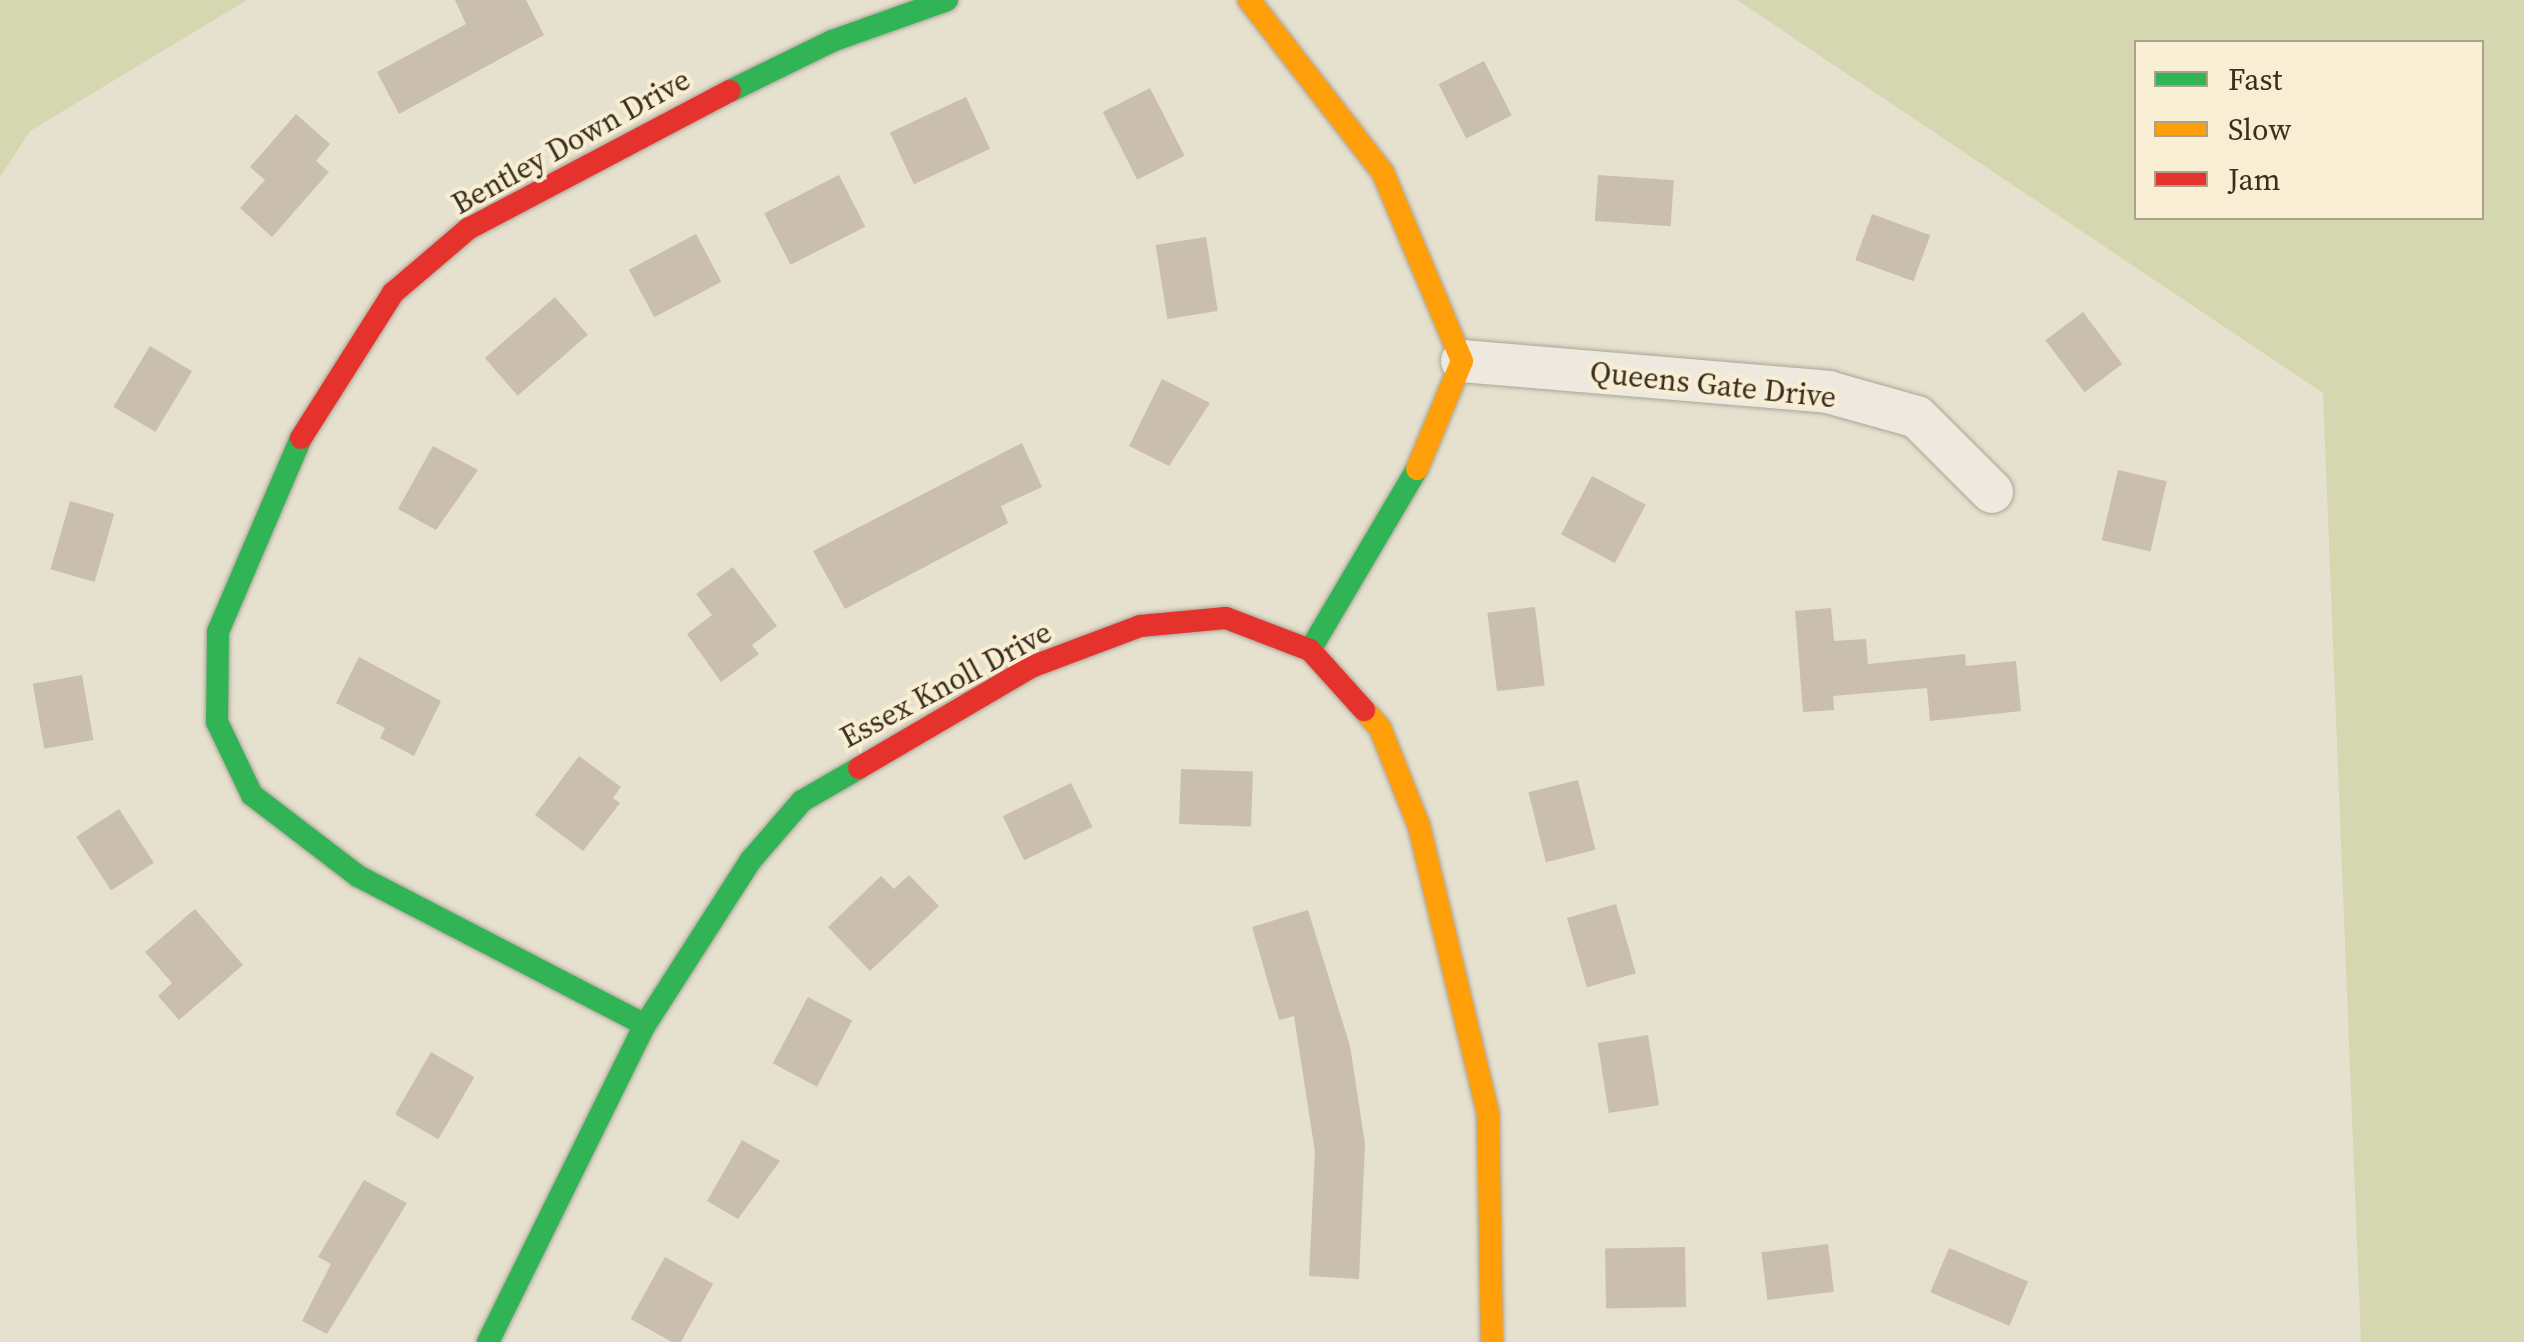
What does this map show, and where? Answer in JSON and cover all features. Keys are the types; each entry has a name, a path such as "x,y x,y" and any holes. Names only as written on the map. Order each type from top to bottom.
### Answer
{"street":[{"name":"Bentley Down Drive","path":"645,1025 358,876 252,795 218,722 218,632 306,427 394,293 468,228 832,41 948,0"},
{"path":"1249,0 1383,173 1462,361 1418,467 1310,650"},
{"name":"Queens Gate Drive","path":"1462,361 1828,392 1917,417 1992,492"},
{"name":"Essex Knoll Drive","path":"488,1342 645,1025 751,860 802,801 913,730 1031,667 1140,626 1226,618 1310,650 1380,728 1419,826 1447,929 1488,1114 1492,1342"}],"green space":[{"path":"0,0 247,0 30,131 0,177"},
{"path":"1737,0 2524,0 2524,1342 2361,1342 2323,393"}],"building":[{"path":"455,0 526,0 544,35 399,114 377,72 466,24"},
{"path":"1484,61 1512,115 1466,139 1439,84"},
{"path":"1150,88 1185,156 1137,180 1103,112"},
{"path":"966,97 990,149 914,184 890,132"},
{"path":"296,114 330,144 316,161 329,172 272,237 240,208 265,180 250,167"},
{"path":"839,175 865,227 790,265 764,213"},
{"path":"1598,175 1674,180 1671,226 1595,221"},
{"path":"1872,214 1930,235 1914,281 1855,260"},
{"path":"696,234 721,282 654,317 629,270"},
{"path":"1206,237 1218,311 1167,319 1156,245"},
{"path":"555,297 588,335 518,396 485,358"},
{"path":"2083,312 2122,364 2085,392 2045,340"},
{"path":"150,346 192,371 155,432 113,407"},
{"path":"1162,379 1210,403 1169,466 1129,446"},
{"path":"1022,443 1042,487 1001,506 1008,523 845,609 813,551"},
{"path":"433,446 478,470 436,530 398,509"},
{"path":"2118,470 2167,481 2151,551 2102,540"},
{"path":"1592,476 1646,505 1615,563 1561,534"},
{"path":"70,501 114,514 95,582 50,569"},
{"path":"733,567 777,626 752,645 759,654 721,682 687,634 712,615 696,594"},
{"path":"1535,607 1545,685 1497,691 1487,613"},
{"path":"1831,608 1834,641 1866,639 1868,664 1965,654 1966,666 2016,661 2021,711 1930,721 1927,688 1833,696 1834,710 1803,712 1795,611"},
{"path":"359,657 441,701 414,756 380,738 385,728 336,703"},
{"path":"82,675 93,740 44,749 33,684"},
{"path":"579,756 621,787 613,798 620,803 583,851 535,815"},
{"path":"1181,769 1253,772 1251,826 1179,824"},
{"path":"1578,780 1595,850 1546,862 1529,792"},
{"path":"1071,783 1092,827 1024,860 1003,816"},
{"path":"119,809 154,863 111,890 76,837"},
{"path":"909,875 939,906 870,971 828,927 881,876 894,889"},
{"path":"1616,904 1636,973 1587,987 1567,918"},
{"path":"195,909 243,965 179,1020 158,996 172,983 145,952"},
{"path":"1308,910 1350,1046 1365,1144 1359,1279 1309,1276 1315,1152 1294,1016 1279,1020 1252,927"},
{"path":"808,997 852,1020 817,1087 773,1063"},
{"path":"1648,1035 1659,1105 1609,1113 1598,1043"},
{"path":"431,1052 474,1077 438,1139 395,1114"},
{"path":"742,1140 780,1161 738,1219 707,1201"},
{"path":"364,1180 407,1203 327,1334 302,1321 331,1264 318,1257"},
{"path":"1828,1244 1834,1292 1767,1300 1761,1252"},
{"path":"1685,1247 1686,1307 1606,1308 1605,1248"},
{"path":"1949,1248 2028,1282 2009,1326 1930,1292"},
{"path":"665,1257 713,1284 681,1342 672,1342 631,1319"}],"traffic: fast":[{"path":"730,91 832,41 947,0"},
{"path":"301,438 218,632 217,722 252,795 358,876 645,1025"},
{"path":"1310,650 1417,469"},
{"path":"488,1342 645,1025 751,860 802,801 859,768"}],"traffic: slow":[{"path":"1249,0 1383,173 1462,361 1417,469"},
{"path":"1364,710 1380,728 1419,826 1488,1114 1492,1342"}],"traffic: jam":[{"path":"301,438 393,293 468,229 730,91"},
{"path":"859,768 1031,667 1140,626 1226,618 1310,650 1364,710"}]}
